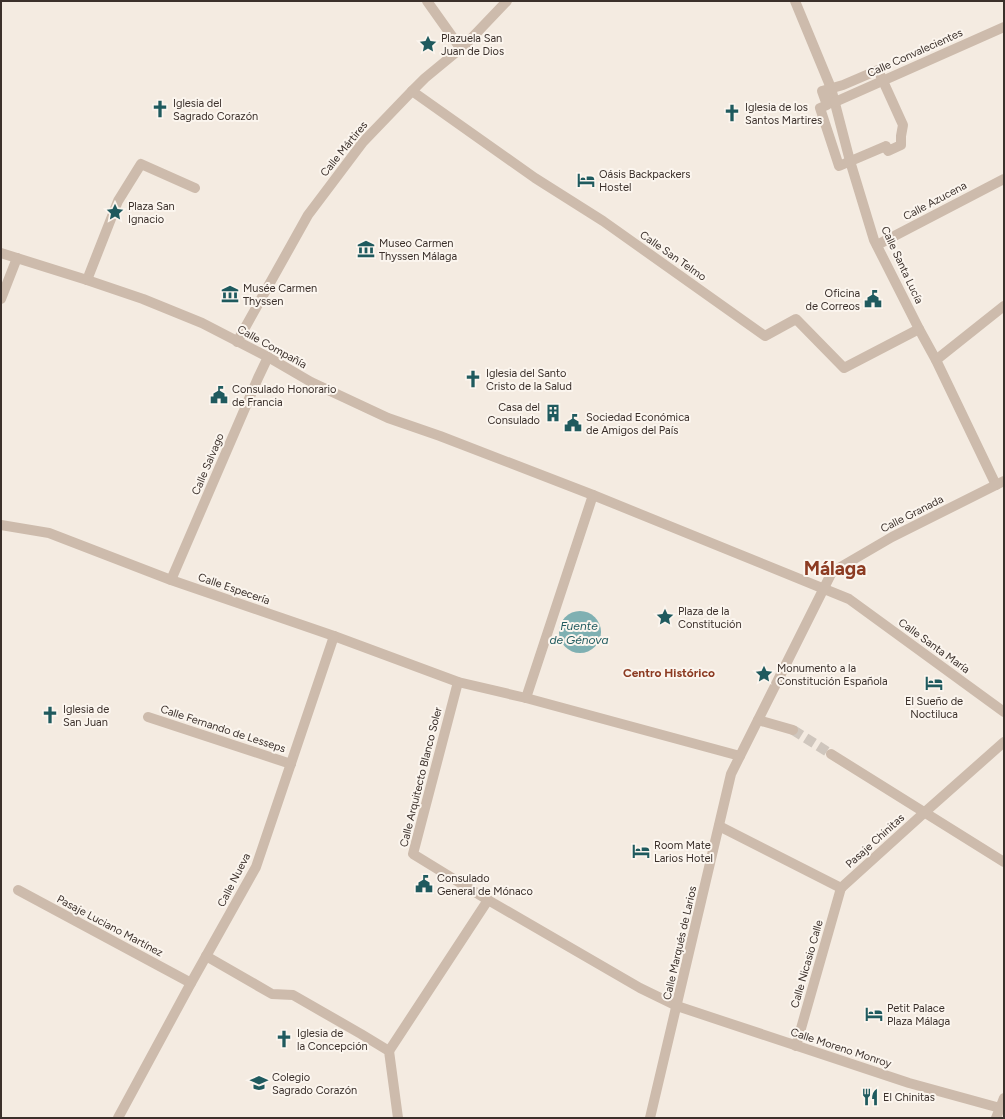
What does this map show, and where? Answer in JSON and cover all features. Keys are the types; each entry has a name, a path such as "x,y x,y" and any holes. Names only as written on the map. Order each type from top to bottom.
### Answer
{"street":[{"path":"427,1 460,49"},
{"name":"Calle Mártires","path":"237,342 308,215 363,142 425,78 460,49 507,1"},
{"name":"Calle Santa Lucía","path":"795,1 831,88 850,161 877,245 919,329 1000,483"},
{"name":"Calle Convalecientes","path":"835,102 1004,27"},
{"path":"878,70 883,81 903,125 901,145 888,151 886,146 839,166 820,108 827,105 822,91 843,85 878,70"},
{"name":"Calle San Telmo","path":"412,91 535,178 603,221 765,336 796,319 844,368 919,329"},
{"path":"87,280 118,201 140,164 195,188"},
{"name":"Calle Azucena","path":"877,245 1004,178"},
{"name":"Calle Compañía","path":"1,253 143,299 202,323 268,357 311,382 388,418 440,436 594,495"},
{"path":"1,299 17,258"},
{"path":"936,360 1004,306"},
{"name":"Calle Salvago","path":"171,580 268,357"},
{"name":"Calle Granada","path":"832,572 892,537 1000,483"},
{"path":"526,698 594,495"},
{"name":"Calle Santa María","path":"594,495 849,599 1004,712"},
{"name":"Calle Especería","path":"1,525 49,532 171,580 334,636 458,682 526,698 740,756"},
{"name":"Calle Marqués de Larios","path":"650,1118 731,774 832,572"},
{"name":"Calle Nueva","path":"118,1118 256,867 334,636"},
{"name":"Calle Arquitecto Blanco Soler","path":"454,881 413,854 458,682"},
{"name":"Calle Fernando de Lesseps","path":"148,717 291,764"},
{"path":"758,720 793,730"},
{"name":"Pasaje Chinitas","path":"841,888 1004,742"},
{"name":"Pasaje Chinitas","path":"831,754 1004,862"},
{"path":"719,826 841,888"},
{"name":"Calle Moreno Monroy","path":"454,881 640,988 677,1006 909,1083 1000,1108"},
{"name":"Calle Nicasio Calle","path":"796,1046 841,888"},
{"name":"Pasaje Luciano Martínez","path":"18,890 191,983"},
{"path":"398,1118 389,1051 488,900"},
{"path":"206,956 272,994 293,995 389,1051"},
{"path":"996,1118 1004,1098"}],"water":[{"name":"Fuente de Génova","path":"580,611 595,617 601,632 595,647 580,653 565,647 559,632 565,617"}],"tunnel":[{"path":"793,730 831,754"}],"place":[{"name":"Plazuela San Juan de Dios","path":"428,44"},
{"name":"Iglesia del Sagrado Corazón","path":"160,109"},
{"name":"Iglesia de los Santos Martires","path":"732,113"},
{"name":"Oásis Backpackers Hostel","path":"586,180"},
{"name":"Plaza San Ignacio","path":"115,212"},
{"name":"Museo Carmen Thyssen Málaga","path":"366,249"},
{"name":"Musée Carmen Thyssen","path":"230,294"},
{"name":"Oficina de Correos","path":"873,299"},
{"name":"Iglesia del Santo Cristo de la Salud","path":"473,379"},
{"name":"Consulado Honorario de Francia","path":"219,395"},
{"name":"Casa del Consulado","path":"553,413"},
{"name":"Sociedad Económica de Amigos del País","path":"573,423"},
{"name":"Plaza de la Constitución","path":"665,617"},
{"name":"Monumento a la Constitución Española","path":"764,674"},
{"name":"El Sueño de Noctiluca","path":"934,683"},
{"name":"Iglesia de San Juan","path":"50,715"},
{"name":"Room Mate Larios Hotel","path":"641,851"},
{"name":"Consulado General de Mónaco","path":"424,884"},
{"name":"Petit Palace Plaza Málaga","path":"874,1014"},
{"name":"Iglesia de la Concepción","path":"284,1039"},
{"name":"Colegio Sagrado Corazón","path":"259,1083"},
{"name":"El Chinitas","path":"870,1097"}],"district":[{"name":"Málaga","path":"835,568"},
{"name":"Centro Histórico","path":"669,673"}]}
